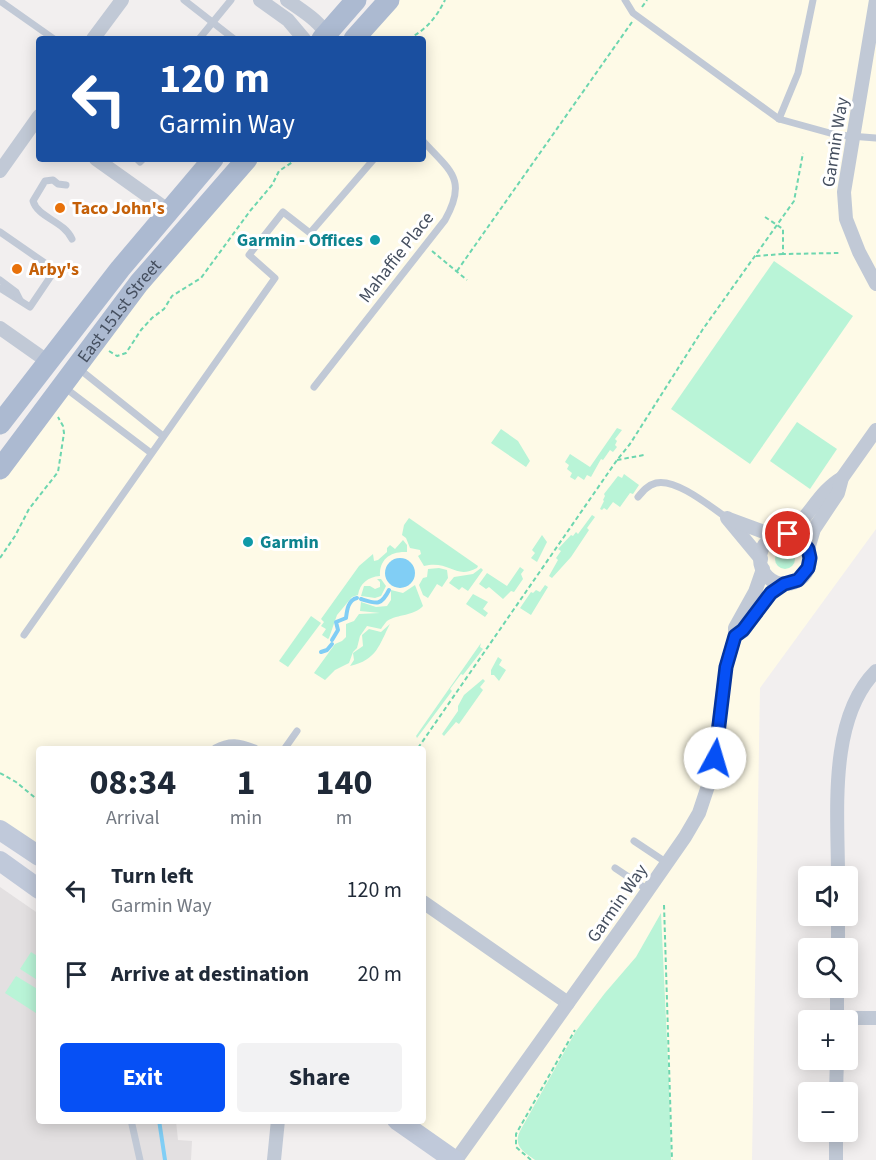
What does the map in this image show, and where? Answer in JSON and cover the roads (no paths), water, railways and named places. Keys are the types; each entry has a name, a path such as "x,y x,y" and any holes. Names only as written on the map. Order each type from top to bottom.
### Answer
{"main road":[{"path":"327,36 356,0"},
{"path":"357,36 389,0"},
{"name":"East 151st Street","path":"0,424 47,361 210,162"},
{"name":"East 151st Street","path":"0,469 139,283 245,162"},
{"path":"76,367 73,348 155,245 166,214"},
{"path":"0,451 39,397 47,361"},
{"path":"0,830 36,854"},
{"path":"0,861 36,887"},
{"path":"403,1124 455,1160"}],"street":[{"path":"95,36 122,0"},
{"path":"260,0 288,20 301,36"},
{"path":"287,0 312,18 325,36"},
{"name":"Garmin Way","path":"876,0 870,66 844,192 846,219 859,252 876,284"},
{"path":"0,171 36,121"},
{"path":"102,162 166,214"},
{"path":"0,328 47,361"},
{"name":"Garmin Way","path":"735,636 743,630 771,593 784,584 798,580 806,573 810,563 808,549 814,529 838,493 842,478 876,430"},
{"name":"Garmin Way","path":"455,1160 667,863 699,813 713,771 726,667 735,628 755,592 765,544 803,521 831,484 842,478"},
{"path":"727,518 800,539 808,549"},
{"path":"727,518 774,581 784,584"},
{"path":"838,866 838,765 845,731 860,693 876,671"},
{"path":"426,904 568,1003"},
{"path":"858,1018 876,1018"},
{"path":"274,1160 278,1124"},
{"path":"836,1142 836,1160"}],"lane":[{"path":"184,0 230,36"},
{"path":"201,36 231,0"},
{"path":"625,0 637,15 779,119 837,135 876,138"},
{"path":"779,119 798,73 813,0"},
{"path":"0,1 50,36"},
{"name":"Mahaffie Place","path":"314,387 445,220 454,203 456,186 453,173 426,144"},
{"path":"24,635 275,278 249,255 283,212 310,234 371,162"},
{"path":"66,185 58,184 53,180 45,181 33,201 36,208 69,231 72,238"},
{"path":"0,232 56,270 30,307 0,288"},
{"path":"0,237 26,255 33,255"},
{"path":"0,280 16,292 20,300"},
{"path":"76,367 163,436"},
{"path":"62,386 151,453"},
{"path":"638,497 655,483 668,483 727,518"},
{"path":"286,746 297,731"},
{"path":"221,746 233,742 250,746"},
{"path":"633,841 667,863"},
{"path":"615,868 648,890"},
{"path":"132,1124 140,1160"}],"water":[{"path":"400,558 411,562 415,573 411,584 400,588 389,584 385,573 389,562"}],"waterway":[{"path":"361,599 378,602 389,590"},
{"path":"332,640 338,630 336,622 346,618 350,603 357,598"},
{"path":"321,652 327,650 332,644"},
{"path":"160,1124 165,1160"}],"place":[{"name":"Taco John's","path":"60,208"},
{"name":"Garmin - Offices","path":"375,240"},
{"name":"Arby's","path":"17,269"},
{"name":"Garmin","path":"248,542"}]}
